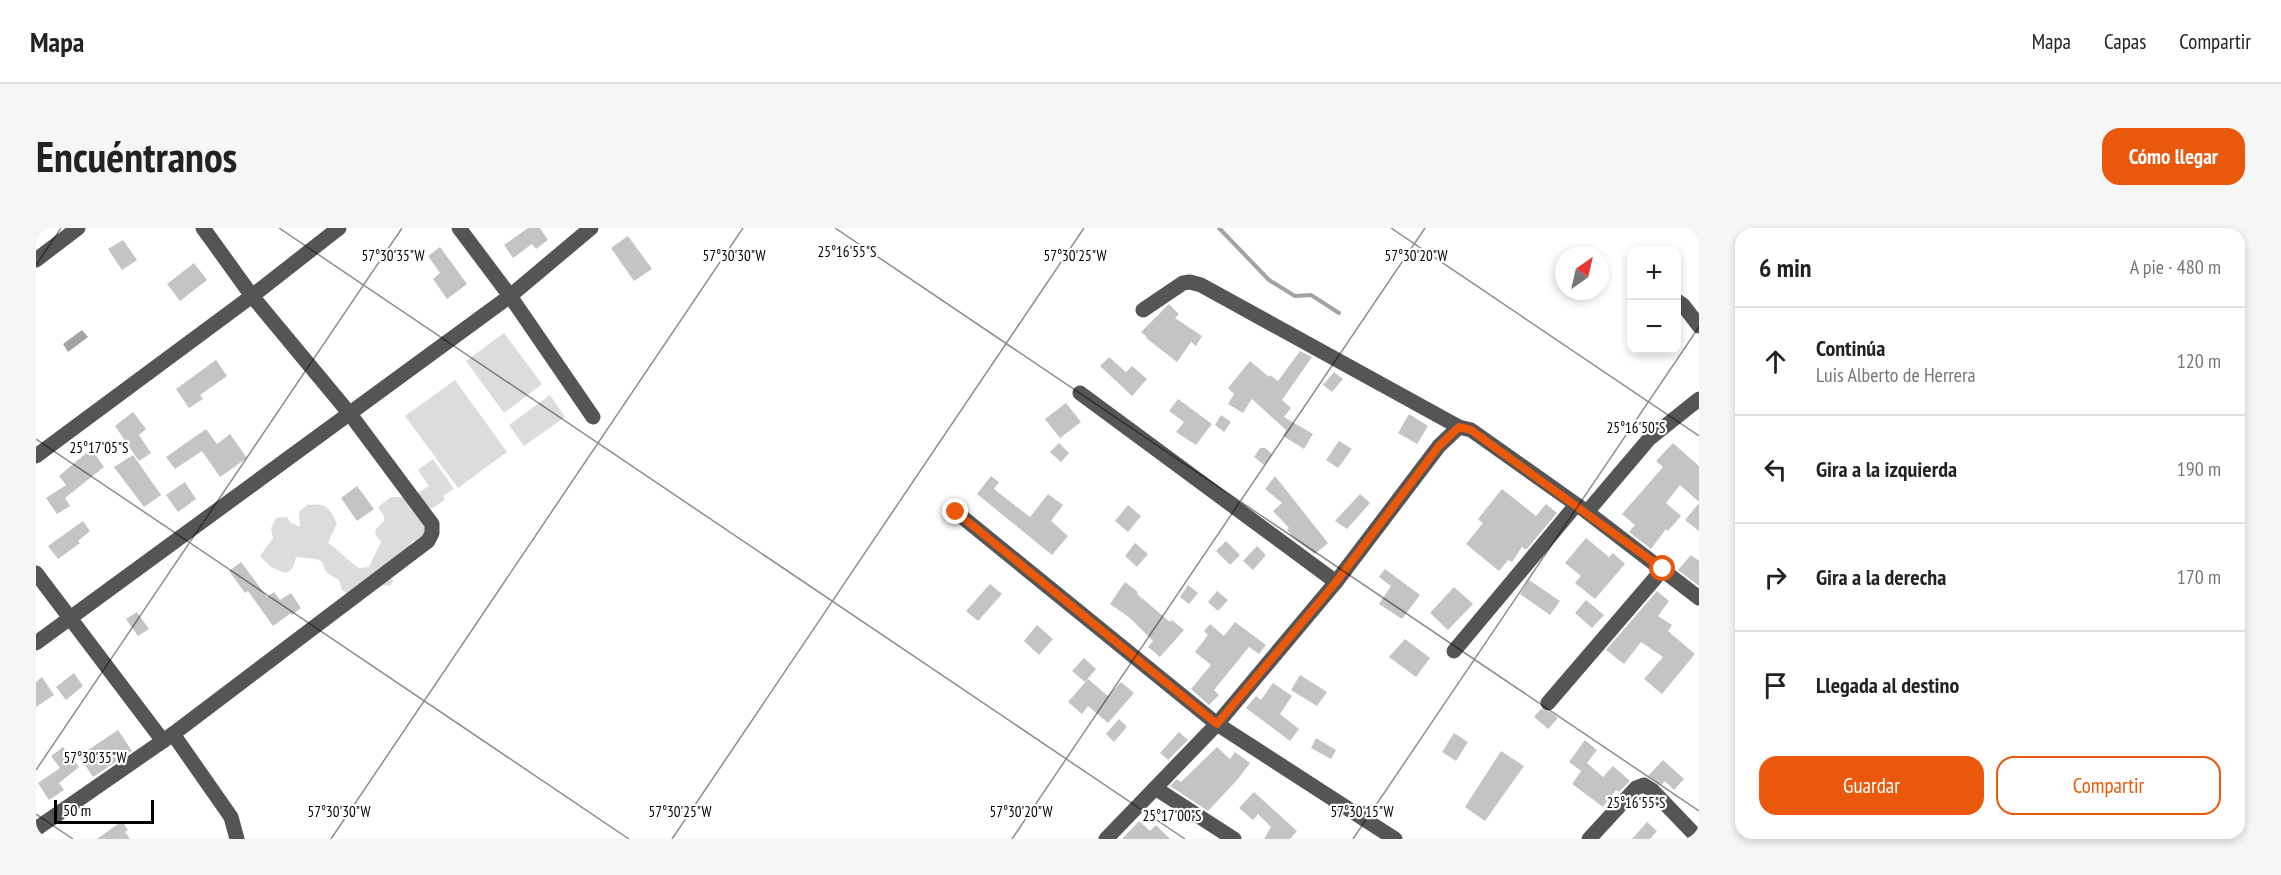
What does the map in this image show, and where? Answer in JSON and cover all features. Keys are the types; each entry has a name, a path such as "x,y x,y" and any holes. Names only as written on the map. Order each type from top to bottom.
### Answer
{"street":[{"path":"37,258 78,228"},
{"path":"36,829 168,738 430,537 432,524 350,414 252,296 203,228"},
{"path":"36,456 252,296 339,228"},
{"path":"459,228 510,296 593,417"},
{"path":"36,643 510,296 591,228"},
{"path":"1143,310 1183,283 1196,283 1459,427 1471,430 1581,508 1699,598"},
{"path":"1681,305 1699,326"},
{"path":"1080,393 1336,582"},
{"path":"1454,651 1581,508 1649,439 1699,399"},
{"path":"1106,839 1217,724 1336,582 1439,446 1459,427"},
{"path":"956,512 1217,724 1395,839"},
{"path":"1548,703 1663,569"},
{"path":"36,573 70,619 231,817 237,839"},
{"path":"1589,839 1636,788 1644,785 1691,819 1699,838"},
{"path":"1155,788 1234,839"}],"shaded area":[{"path":"82,330 88,337 68,352 63,344"},
{"path":"504,333 542,384 504,413 466,361"},
{"path":"455,380 507,452 458,488 405,416"},
{"path":"550,395 565,417 524,446 509,425"},
{"path":"433,459 454,489 443,496 445,499 435,507 425,509 429,525 422,540 413,541 409,545 410,551 387,573 393,581 390,586 376,587 360,602 342,590 339,580 326,572 322,562 317,559 296,557 294,565 285,573 271,567 260,556 273,538 271,528 276,518 287,517 290,522 300,527 299,512 307,505 323,505 329,509 337,523 328,543 359,568 369,567 381,542 375,534 376,529 384,521 384,516 378,507 391,497 412,497 429,486 418,470"}],"building":[{"path":"528,228 540,228 548,240 536,249 532,244 513,258 504,245"},
{"path":"628,236 652,269 634,281 611,248"},
{"path":"123,240 137,260 122,270 108,249"},
{"path":"440,247 467,284 447,299 433,279 440,273 428,256"},
{"path":"194,263 207,280 180,301 167,284"},
{"path":"1169,304 1179,314 1175,318 1202,336 1196,346 1191,342 1177,362 1141,332"},
{"path":"1300,351 1312,357 1282,400 1291,408 1284,417 1313,434 1304,449 1283,436 1286,430 1252,399 1243,413 1228,404 1234,394 1228,388 1250,361 1269,377 1270,375 1278,381"},
{"path":"1109,357 1126,372 1132,366 1147,379 1132,396 1100,366"},
{"path":"216,360 227,376 200,395 203,399 189,408 176,389"},
{"path":"1334,372 1343,379 1332,392 1323,385"},
{"path":"1178,399 1212,424 1196,445 1176,432 1184,422 1169,411"},
{"path":"1066,403 1081,422 1060,438 1045,419"},
{"path":"133,412 146,429 139,435 151,453 139,461 115,426"},
{"path":"1409,414 1428,426 1417,444 1398,433"},
{"path":"1221,415 1231,422 1224,432 1215,425"},
{"path":"206,429 217,444 230,434 247,458 220,477 202,451 175,469 166,457"},
{"path":"1339,441 1352,449 1338,468 1326,460"},
{"path":"1059,443 1069,453 1061,462 1050,452"},
{"path":"1673,443 1699,466 1699,502 1680,485 1666,503 1681,516 1668,531 1666,529 1651,549 1629,532 1635,525 1622,514 1663,467 1656,461"},
{"path":"1260,448 1265,448 1272,454 1264,465 1254,457"},
{"path":"91,449 104,467 65,498 70,506 57,514 46,498 66,485 59,476"},
{"path":"133,455 161,495 144,507 114,467"},
{"path":"991,476 999,482 994,489 1030,517 1048,494 1063,505 1051,521 1068,536 1052,555 977,494"},
{"path":"1275,476 1328,543 1315,554 1296,540 1287,530 1289,528 1273,511 1282,503 1265,489"},
{"path":"185,482 196,499 178,512 166,495"},
{"path":"357,486 374,509 357,521 341,498"},
{"path":"1502,489 1536,516 1546,504 1557,513 1526,550 1522,547 1512,562 1508,560 1499,571 1466,544 1483,523 1478,519"},
{"path":"1360,494 1370,503 1347,529 1335,521"},
{"path":"1699,503 1699,531 1685,520"},
{"path":"1128,505 1141,516 1128,532 1115,521"},
{"path":"83,521 90,531 78,541 80,543 58,559 48,546"},
{"path":"1586,538 1609,557 1613,553 1625,564 1595,599 1575,583 1581,576 1565,563"},
{"path":"1226,541 1240,555 1230,565 1216,551"},
{"path":"1135,543 1148,554 1137,567 1125,556"},
{"path":"1257,546 1266,555 1253,570 1243,561"},
{"path":"1691,555 1699,561 1699,586 1678,570"},
{"path":"241,562 267,597 274,592 280,600 291,593 301,608 273,626 248,591 245,593 229,571"},
{"path":"1385,569 1420,595 1402,619 1379,604 1391,586 1379,577"},
{"path":"1529,580 1560,601 1550,615 1520,594"},
{"path":"1125,582 1170,622 1172,620 1184,630 1160,657 1148,647 1153,641 1130,618 1110,604"},
{"path":"990,584 1002,594 978,621 966,611"},
{"path":"1188,585 1198,593 1189,604 1180,597"},
{"path":"1454,587 1473,604 1448,630 1430,613"},
{"path":"1217,591 1228,600 1218,611 1208,602"},
{"path":"1657,591 1669,601 1658,616 1672,625 1668,631 1695,654 1662,694 1644,679 1663,657 1641,642 1624,664 1606,650"},
{"path":"1586,600 1604,615 1592,628 1575,613"},
{"path":"137,612 149,629 138,636 126,619"},
{"path":"1235,622 1266,645 1259,654 1249,647 1214,690 1219,695 1209,705 1191,689 1211,665 1195,652 1208,635 1204,631 1210,624 1224,636"},
{"path":"1037,625 1053,639 1039,655 1024,641"},
{"path":"1405,639 1430,658 1416,677 1389,657"},
{"path":"1084,658 1096,669 1085,682 1072,671"},
{"path":"74,673 83,686 66,700 56,687"},
{"path":"1300,675 1327,692 1317,706 1291,690"},
{"path":"42,677 54,695 36,707 36,682"},
{"path":"1088,679 1108,696 1121,682 1134,693 1108,723 1088,706 1082,714 1068,702"},
{"path":"1273,683 1292,696 1280,714 1299,729 1290,741 1246,708 1256,696 1261,700"},
{"path":"1541,709 1551,712 1558,718 1548,729 1534,717"},
{"path":"1119,719 1127,727 1114,742 1106,734"},
{"path":"118,730 132,751 93,777 79,756"},
{"path":"1179,732 1188,740 1168,760 1160,753"},
{"path":"1454,733 1468,742 1456,761 1442,752"},
{"path":"1316,738 1336,750 1331,759 1311,748"},
{"path":"1585,740 1597,750 1587,763 1603,777 1613,766 1630,781 1619,792 1616,790 1603,807 1572,784 1584,767 1581,771 1569,762"},
{"path":"63,747 79,767 59,783 64,790 49,800 38,783 60,768 51,756"},
{"path":"1217,747 1230,759 1235,752 1250,763 1208,811 1170,786 1177,779 1181,782"},
{"path":"1501,751 1524,766 1485,821 1465,807"},
{"path":"1663,760 1684,779 1674,790 1665,781 1661,785 1648,776"},
{"path":"1254,792 1297,831 1290,839 1264,839 1271,827 1258,814 1253,820 1239,808"},
{"path":"122,821 128,830 125,832 130,839 97,839"},
{"path":"1139,821 1150,831 1156,825 1170,839 1122,839"},
{"path":"1647,822 1657,831 1650,839 1632,839"}],"waterway":[{"path":"1219,228 1269,280 1295,296 1311,295 1339,313"}],"route":[{"path":"956,512 1217,724 1336,582 1439,446 1459,427 1471,430 1663,569"}]}
